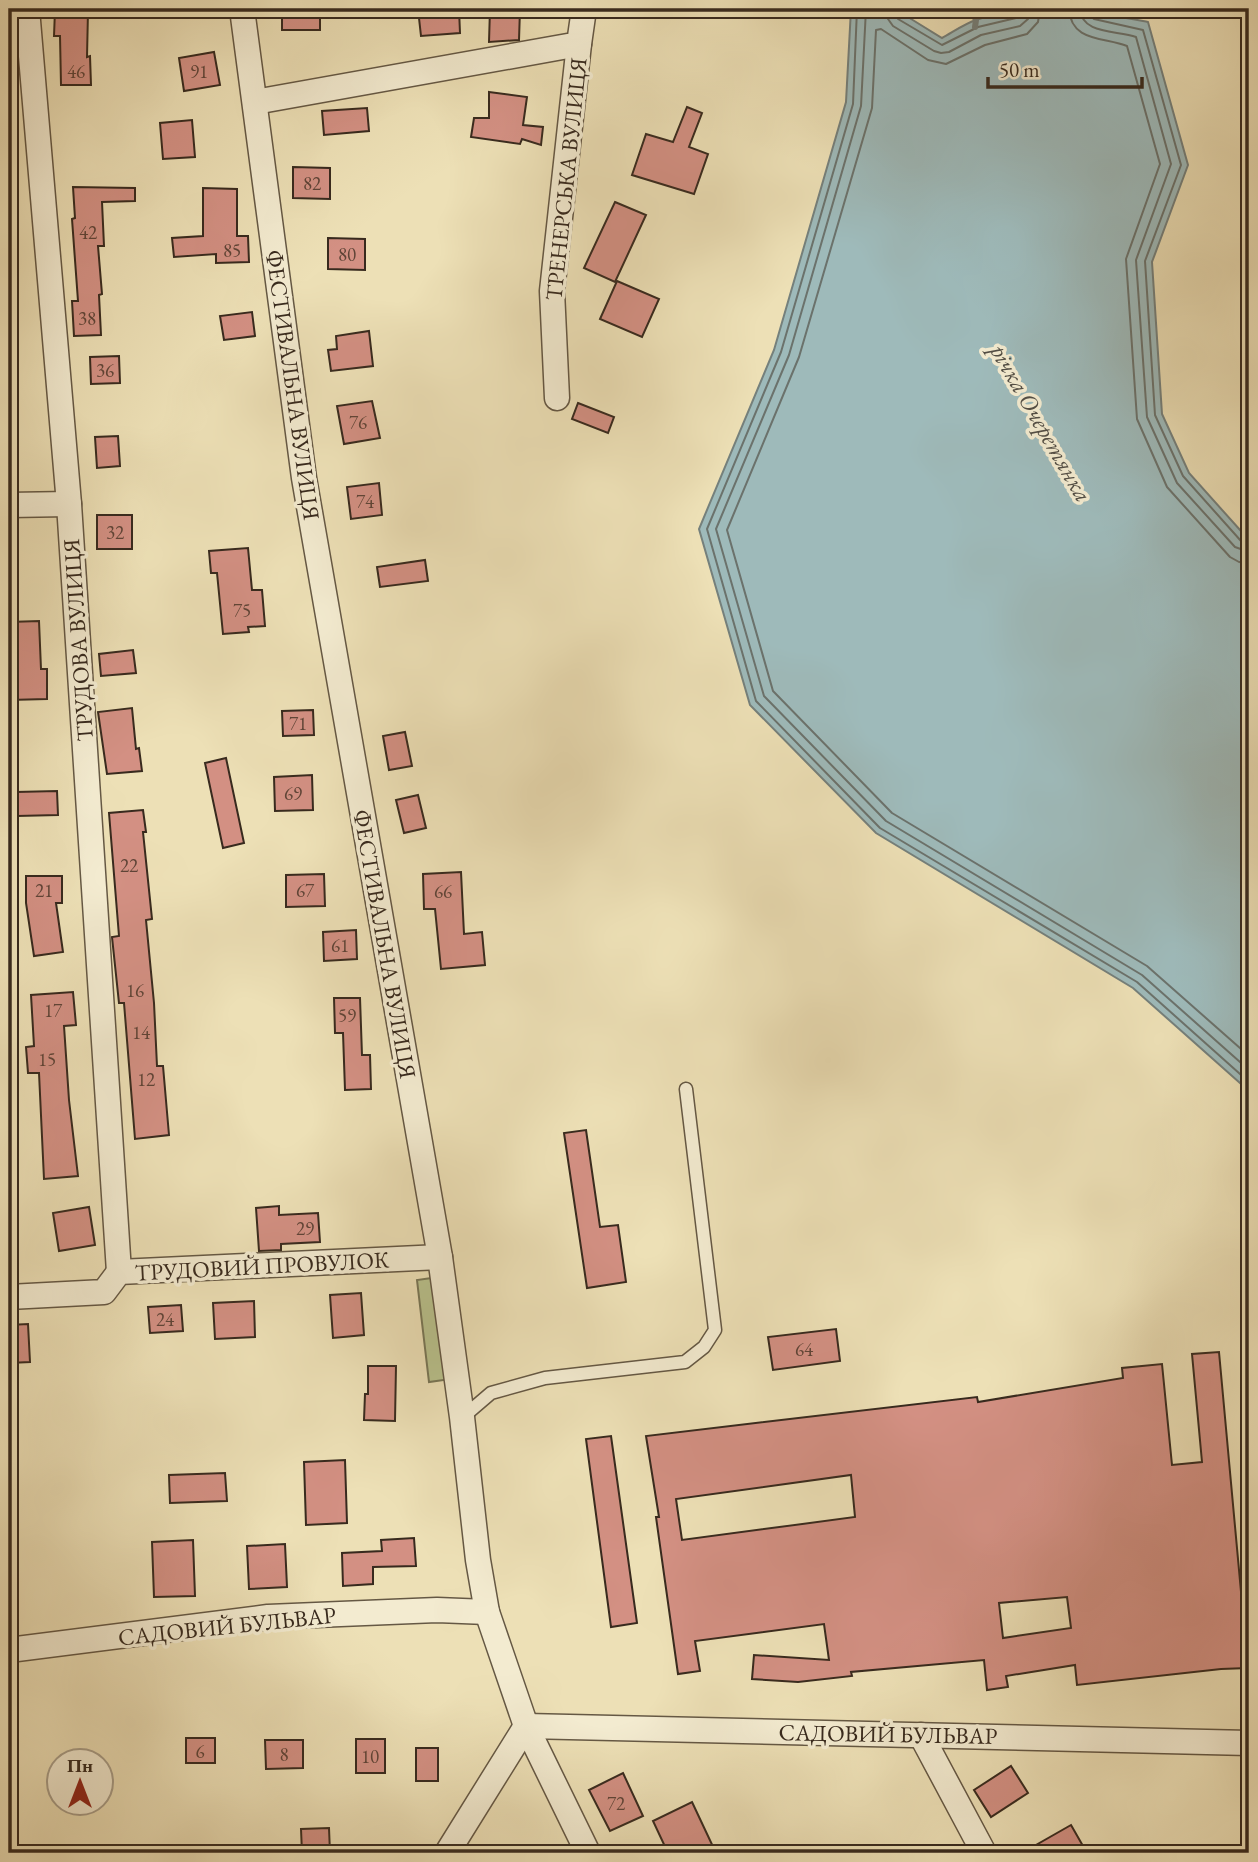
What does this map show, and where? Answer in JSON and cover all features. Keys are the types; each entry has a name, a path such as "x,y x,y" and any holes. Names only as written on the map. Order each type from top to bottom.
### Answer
{"street":[{"name":"ТРУДОВА ВУЛИЦЯ","path":"27,9 69,503 119,1272"},
{"name":"ФЕСТИВАЛЬНА ВУЛИЦЯ","path":"242,9 304,478 440,1257 487,1612 526,1726 588,1853"},
{"name":"ТРЕНЕРСЬКА ВУЛИЦЯ","path":"557,398 552,291 584,9"},
{"name":"ТРЕНЕРСЬКА ВУЛИЦЯ","path":"255,102 579,44"},
{"path":"9,505 69,503"},
{"name":"ТРУДОВИЙ ПРОВУЛОК","path":"9,1297 104,1292 119,1272 440,1257"},
{"name":"САДОВИЙ БУЛЬВАР","path":"9,1650 268,1617 437,1610 487,1612"},
{"path":"447,1853 526,1726"},
{"name":"САДОВИЙ БУЛЬВАР","path":"526,1726 1249,1742"},
{"path":"921,1735 984,1853"}],"lane":[{"path":"462,1417 491,1392 545,1378 685,1362 704,1347 715,1330 686,1089"}],"green space":[{"path":"439,1277 451,1379 429,1382 417,1280"}],"water":[{"path":"851,9 902,9 903,14 942,38 976,20 1019,10 1062,9 1148,22 1188,165 1152,262 1162,414 1189,473 1249,540 1249,1091 1133,988 876,833 750,705 699,529 774,350 846,102"}],"building":[{"path":"282,9 320,9 320,30 282,30"},
{"path":"418,9 459,9 460,33 421,36"},
{"path":"490,9 520,9 519,40 489,42"},
{"path":"55,10 88,11 87,57 90,56 91,85 61,85 60,36 54,36"},
{"path":"214,52 220,85 184,91 179,58"},
{"path":"489,92 527,97 523,125 543,127 541,145 522,139 520,144 471,137 474,118 489,118"},
{"path":"687,107 702,113 689,147 708,154 694,194 632,175 646,134 673,142"},
{"path":"367,108 369,131 324,135 322,111"},
{"path":"192,120 195,157 163,159 160,123"},
{"path":"293,167 330,168 330,199 293,198"},
{"path":"73,187 135,188 135,201 102,202 104,246 98,246 102,294 99,295 101,335 74,336 72,301 78,301 72,219 75,218"},
{"path":"203,188 237,189 237,236 248,236 249,262 216,263 216,254 174,257 172,238 203,236"},
{"path":"615,202 646,215 615,282 584,268"},
{"path":"328,238 365,239 365,270 328,269"},
{"path":"617,281 659,299 642,337 600,319"},
{"path":"252,312 255,336 224,340 220,316"},
{"path":"369,331 373,366 331,371 328,350 337,349 336,336"},
{"path":"119,356 120,383 91,384 90,357"},
{"path":"372,401 380,438 344,444 337,406"},
{"path":"578,403 614,417 608,433 572,419"},
{"path":"118,436 120,466 97,468 95,437"},
{"path":"379,483 382,515 351,519 347,487"},
{"path":"97,515 132,515 132,549 97,549"},
{"path":"248,548 252,590 262,590 265,626 248,627 249,632 223,634 217,573 211,573 209,551"},
{"path":"425,560 428,581 380,587 377,567"},
{"path":"39,621 41,669 47,669 47,699 9,700 9,622"},
{"path":"133,650 136,673 101,676 99,654"},
{"path":"132,708 136,749 139,748 142,771 107,774 98,712"},
{"path":"313,710 314,735 283,736 282,711"},
{"path":"405,732 412,766 389,770 383,736"},
{"path":"226,758 244,843 223,848 205,763"},
{"path":"312,775 313,810 275,811 274,777"},
{"path":"57,791 58,815 17,816 16,792"},
{"path":"418,795 426,828 404,833 396,800"},
{"path":"143,810 152,919 146,920 157,1066 163,1066 169,1135 135,1139 124,1003 119,1003 112,937 119,936 109,813"},
{"path":"461,872 464,934 482,932 485,965 441,969 435,909 424,909 423,874"},
{"path":"324,874 325,906 286,907 286,875"},
{"path":"26,876 62,876 62,903 56,903 63,952 34,956 26,903"},
{"path":"356,930 357,959 324,961 323,932"},
{"path":"73,992 76,1025 64,1026 78,1176 44,1179 39,1073 28,1073 26,1047 34,1046 31,995"},
{"path":"334,998 360,998 362,1055 370,1055 371,1089 345,1090 343,1033 335,1033"},
{"path":"586,1130 600,1227 618,1225 626,1282 587,1288 564,1133"},
{"path":"279,1206 279,1215 318,1213 320,1242 281,1244 281,1250 259,1251 256,1208"},
{"path":"89,1207 95,1245 59,1251 53,1213"},
{"path":"361,1293 364,1335 333,1338 330,1295"},
{"path":"254,1301 255,1337 215,1339 213,1303"},
{"path":"181,1305 183,1331 150,1333 148,1307"},
{"path":"28,1324 30,1362 9,1363 9,1325"},
{"path":"836,1329 840,1361 773,1370 768,1337"},
{"path":"1219,1352 1248,1668 1077,1685 1075,1665 1006,1676 1008,1687 987,1690 984,1660 851,1672 852,1676 798,1682 752,1679 754,1655 829,1660 824,1624 695,1641 700,1671 678,1674 646,1436 977,1397 978,1402 1123,1378 1122,1368 1162,1364 1172,1465 1202,1462 1192,1354","holes":["851,1475 855,1517 682,1540 676,1499","1067,1597 1071,1628 1003,1638 999,1603"]},
{"path":"368,1366 396,1366 395,1421 364,1420"},
{"path":"611,1436 637,1623 611,1627 586,1439"},
{"path":"345,1460 347,1523 306,1525 304,1462"},
{"path":"225,1473 227,1501 170,1503 169,1475"},
{"path":"414,1538 416,1566 373,1567 373,1584 343,1586 342,1553 382,1551 381,1540"},
{"path":"193,1540 195,1596 154,1597 152,1542"},
{"path":"285,1544 287,1587 249,1589 247,1546"},
{"path":"186,1738 215,1738 215,1763 186,1763"},
{"path":"356,1739 385,1739 385,1773 356,1773"},
{"path":"265,1740 303,1740 303,1768 266,1769"},
{"path":"416,1748 438,1748 438,1781 416,1781"},
{"path":"1011,1766 1028,1793 991,1817 974,1790"},
{"path":"623,1773 643,1816 610,1831 589,1790"},
{"path":"692,1802 716,1853 668,1853 653,1821"},
{"path":"1071,1825 1087,1853 1022,1853"},
{"path":"329,1828 330,1853 302,1853 301,1829"}],"waterway":[{"name":"річка Очеретянка","path":"971,9 976,20 975,27"}]}
